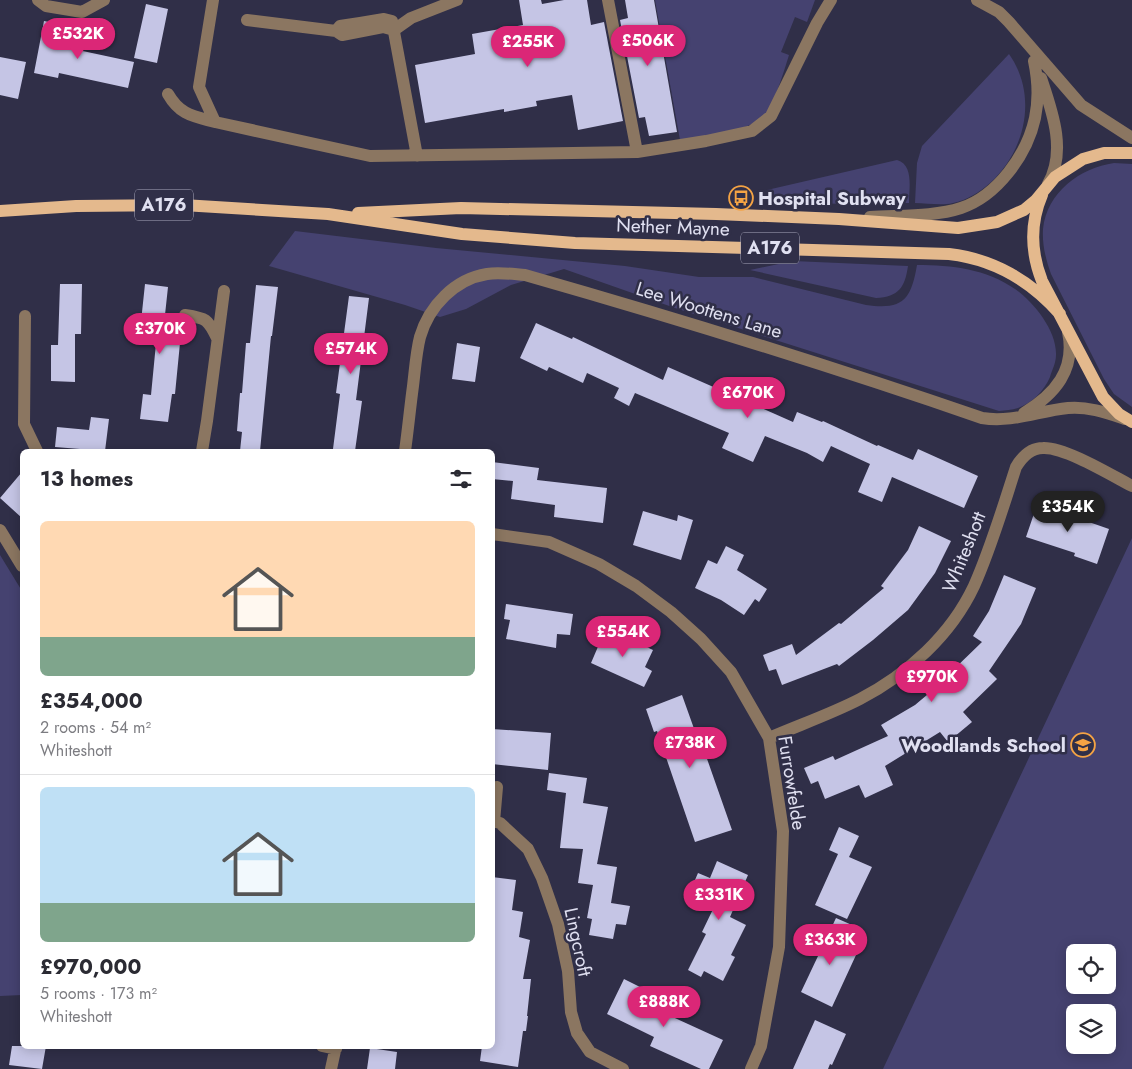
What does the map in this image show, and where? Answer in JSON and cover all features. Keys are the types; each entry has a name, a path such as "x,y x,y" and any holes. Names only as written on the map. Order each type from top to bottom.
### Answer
{"main road":[{"name":"Nether Mayne","path":"328,214 461,208 725,214 839,219 936,227 976,226 997,222 1024,210 1036,200 1055,177 1083,159 1104,153 1132,153"},
{"name":"Nether Mayne","path":"1046,189 1037,210 1034,224 1033,245 1036,266 1103,397 1114,410 1131,421"},
{"name":"Nether Mayne","path":"0,211 76,206 183,205 328,214 462,234 575,243 924,252 967,256 989,263 1014,275 1033,288 1060,314"}],"street":[{"path":"38,0 46,6 82,12 104,0"},
{"path":"213,0 198,88 215,122"},
{"path":"247,20 336,31 342,35 383,27 394,30 412,18 457,0"},
{"path":"608,0 637,152"},
{"path":"817,23 820,0"},
{"path":"168,94 175,106 187,114 215,122 370,156 637,152 706,141 752,131 772,116 817,23 831,0"},
{"path":"978,0 999,12 1082,105 1132,138"},
{"path":"394,30 417,156"},
{"path":"1019,33 1034,61 1048,98 1056,135 1057,152 1055,166 1046,189"},
{"path":"839,219 943,212 975,202 991,191 1018,158 1028,139 1035,119 1038,78 1034,61"},
{"name":"Lee Woottens Lane","path":"405,449 420,337 432,311 451,290 469,280 486,274 506,273 525,275 792,354 982,418 1010,419 1069,408 1093,410 1131,421"},
{"path":"202,449 224,291"},
{"path":"186,315 203,318 209,322 217,338"},
{"path":"25,316 24,424 36,449"},
{"name":"Lee Woottens Lane","path":"1010,419 1040,404 1058,384 1068,360 1069,340 1067,328"},
{"name":"Whiteshott","path":"769,738 859,700 885,685 914,662 936,641 958,615 974,585 1016,467 1021,458 1029,452 1042,448 1058,450 1132,486"},
{"path":"0,530 20,563"},
{"name":"Furrowfelde","path":"495,534 549,542 599,564 650,596 701,639 731,672 769,738 783,831 779,947 761,1046 751,1069"},
{"path":"495,804 497,787"},
{"name":"Lingcroft","path":"495,822 500,823 528,849 542,878 560,934 568,970 571,1012 577,1033 590,1052 623,1069"},
{"path":"331,1069 336,1049"}],"shaded area":[{"path":"655,0 815,0 807,22 795,17 781,52 789,55 782,78 764,116 748,126 737,130 680,140"},
{"path":"1009,54 1018,70 1025,104 1024,122 1012,155 990,183 968,198 948,204 915,203 917,163 922,146"},
{"path":"897,160 906,167 908,172 910,184 909,203 793,204 766,200 767,190"},
{"path":"1114,163 1132,164 1132,407 1114,394 1104,379 1051,274 1043,241 1046,216 1058,193 1067,184 1089,170"},
{"path":"295,231 436,248 625,266 699,277 753,277 866,305 879,306 897,304 903,300 912,287 917,265 956,267 1004,282 1030,301 1043,318 1053,336 1055,361 1050,377 1037,396 1018,408 999,411 675,308 564,269 511,285 466,309 440,317 269,266"},
{"path":"793,261 908,266 905,280 900,290 890,296 876,298 750,270"},
{"name":"Woodlands School","path":"1132,538 1132,1069 883,1069"},
{"path":"0,555 20,588 20,995 0,996"}],"building":[{"path":"519,0 541,0 542,4 564,0 587,0 591,25 604,22 623,121 578,130 572,95 536,101 537,106 504,112 504,109 425,123 415,65 475,54 472,34 523,25"},
{"path":"625,0 654,0 677,132 649,136 645,117 639,118 620,20 628,18"},
{"path":"146,4 168,9 157,63 134,58"},
{"path":"44,21 68,26 64,47 134,62 128,88 59,73 58,78 34,73"},
{"path":"0,57 26,62 18,99 0,95"},
{"path":"60,284 82,284 81,334 75,334 75,382 51,381 51,345 58,345"},
{"path":"145,284 168,287 164,324 179,325 177,342 180,343 175,394 172,394 168,422 140,419 143,394 151,395 157,333 140,331"},
{"path":"256,285 278,287 271,336 260,449 240,449 242,432 237,431 246,343 250,343"},
{"path":"349,296 369,298 356,400 362,401 355,449 333,449 340,394 336,393"},
{"path":"536,323 572,339 573,337 663,380 668,367 793,422 797,412 823,421 913,460 918,449 978,476 964,508 892,477 882,502 858,492 870,464 831,446 823,462 807,453 765,436 753,462 722,448 729,433 635,393 629,406 614,398 619,388 587,373 583,383 549,367 547,371 520,358"},
{"path":"457,343 480,347 475,382 452,379"},
{"path":"91,417 109,419 105,449 55,447 57,427 89,430"},
{"path":"495,462 539,468 537,480 607,488 603,523 554,517 555,505 511,499 513,481 495,479"},
{"path":"20,474 20,516 0,498"},
{"path":"1038,502 1109,529 1097,564 1074,556 1075,553 1026,537"},
{"path":"643,511 677,521 678,515 693,520 681,560 633,545"},
{"path":"919,526 951,541 935,573 908,610 839,666 837,664 782,685 776,669 769,671 763,655 792,644 796,655 839,623 841,624 884,588 881,586 908,550"},
{"path":"726,546 744,555 737,570 767,589 759,602 755,599 744,615 721,600 695,588 708,560 717,564"},
{"path":"1004,575 1036,588 1021,624 989,671 997,679 963,712 972,722 948,742 940,732 885,766 893,785 865,798 859,785 825,799 818,781 811,784 804,768 833,756 835,760 888,736 881,725 915,705 952,674 951,672 982,642 973,636 989,611"},
{"path":"506,604 573,614 570,635 557,634 556,648 506,639 510,620 504,619"},
{"path":"606,628 653,650 645,667 652,671 644,687 591,663"},
{"path":"682,695 697,737 699,736 732,830 695,842 657,731 654,732 646,709"},
{"path":"495,729 551,733 548,770 495,764"},
{"path":"549,773 587,778 583,803 608,807 597,864 617,867 611,903 630,906 626,925 616,924 613,939 589,935 592,919 587,918 593,885 578,883 583,849 560,848 566,793 547,790"},
{"path":"839,827 859,836 849,857 872,867 847,919 815,905 838,854 829,850"},
{"path":"717,861 748,875 730,917 746,925 731,955 735,957 723,981 704,971 701,977 688,970 706,934 702,932 715,905 705,901 708,894 692,887 698,873 710,878"},
{"path":"495,877 516,880 512,910 523,912 519,937 530,940 523,979 531,979 526,1031 523,1031 518,1067 480,1061 482,1049 495,1049"},
{"path":"836,918 852,925 841,948 856,955 832,1007 801,992"},
{"path":"624,979 648,991 642,1003 723,1040 709,1069 701,1069 650,1046 654,1037 607,1014"},
{"path":"815,1020 846,1034 832,1065 830,1064 828,1069 793,1069"},
{"path":"12,1046 20,1046 20,1049 45,1049 42,1069 9,1065"},
{"path":"370,1049 397,1052 395,1069 367,1069"}],"place":[{"name":"Hospital Subway","path":"741,198"},
{"name":"Woodlands School","path":"1083,745"}]}
